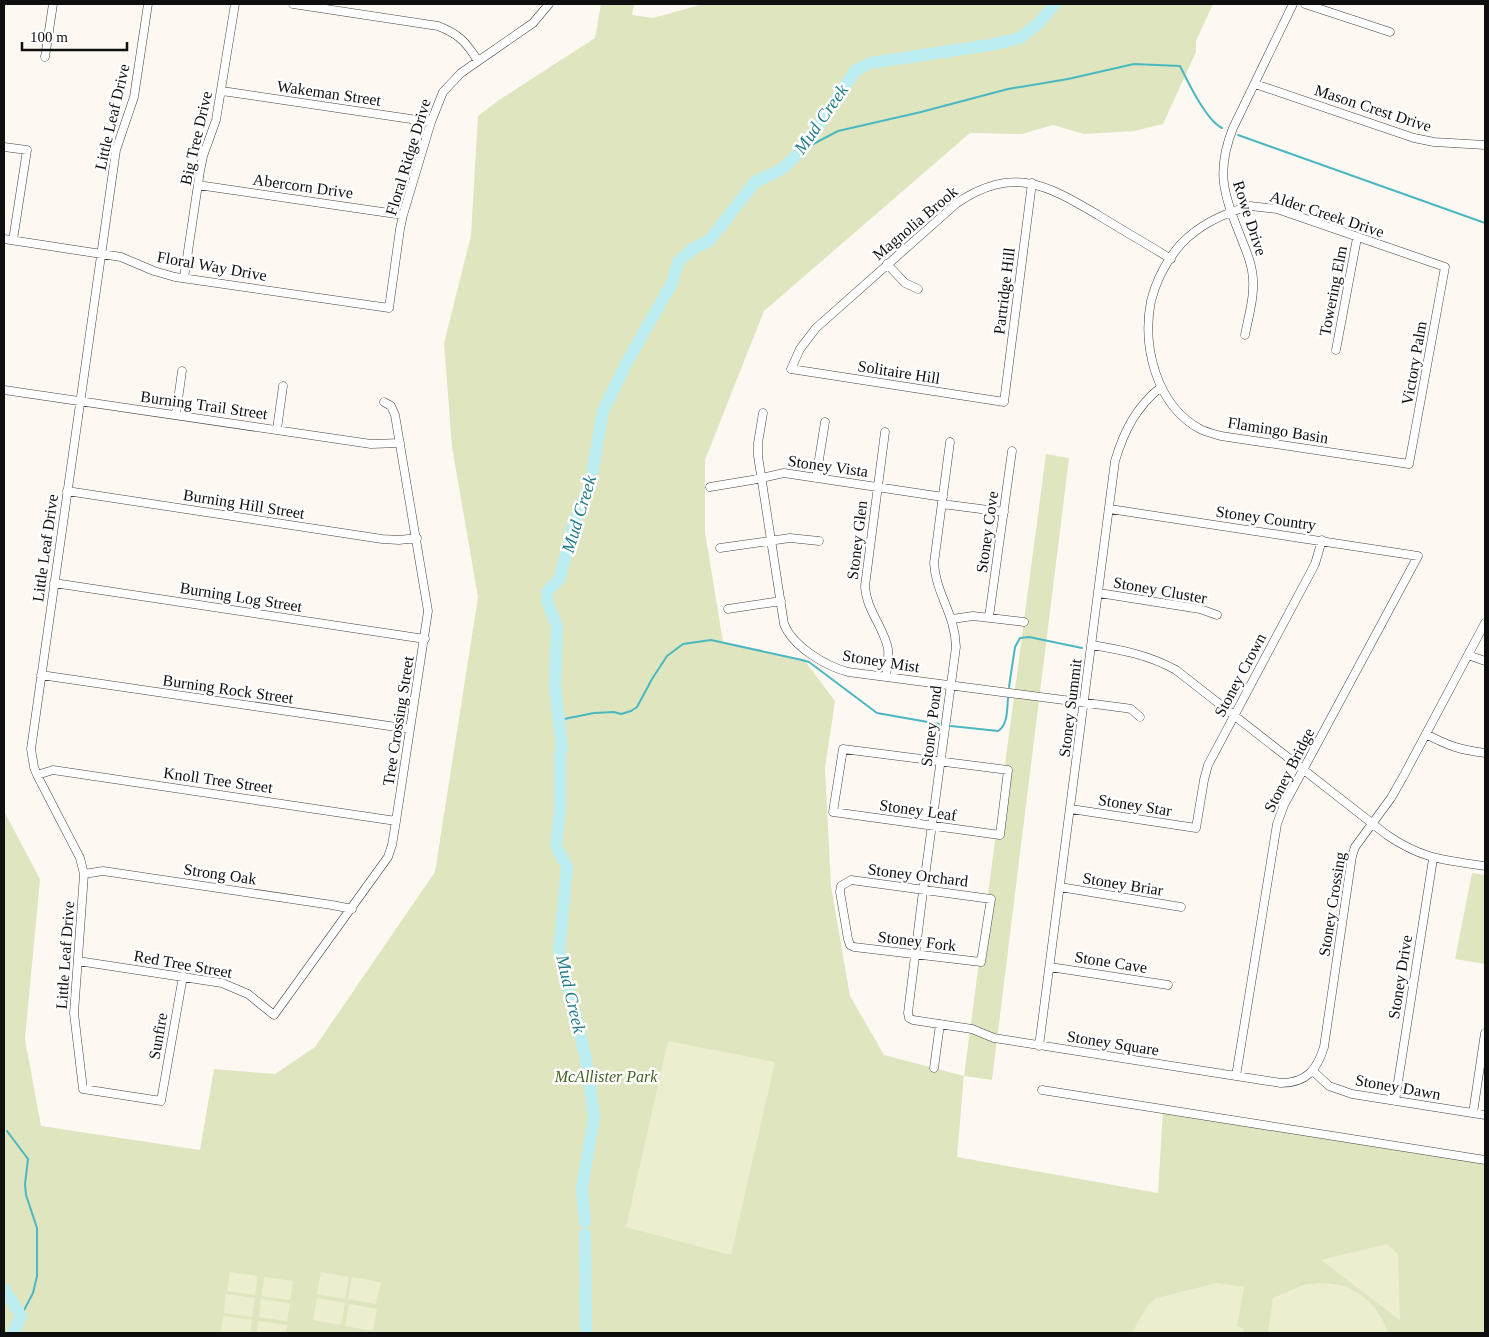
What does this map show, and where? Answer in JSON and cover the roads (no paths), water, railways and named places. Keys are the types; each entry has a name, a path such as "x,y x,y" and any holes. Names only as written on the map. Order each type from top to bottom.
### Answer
{"street":[{"path":"45,57 53,4"},
{"name":"Little Leaf Drive","path":"148,4 134,97 116,150 31,749 34,768 80,858 84,874 74,1013 83,1089 161,1101"},
{"name":"Big Tree Drive","path":"184,278 198,185 222,91 235,4"},
{"path":"293,4 438,26 452,31 462,39 478,61"},
{"name":"Floral Ridge Drive","path":"388,308 403,215 437,104 449,84 461,73 533,23 549,4"},
{"name":"Rowe Drive","path":"1244,335 1254,289 1253,272 1231,212 1222,175 1223,160 1226,145 1233,128 1292,4"},
{"path":"1305,4 1390,32"},
{"name":"Mason Crest Drive","path":"1255,84 1414,138 1434,142 1485,145"},
{"name":"Wakeman Street","path":"222,91 431,122"},
{"path":"4,147 27,150 13,240"},
{"name":"Magnolia Brook","path":"791,369 800,349 816,328 887,264 957,203 970,194 997,184 1026,182 1050,188 1072,199 1171,259"},
{"name":"Partridge Hill","path":"1004,402 1032,184"},
{"name":"Abercorn Drive","path":"198,185 403,215"},
{"name":"Alder Creek Drive","path":"1161,387 1152,360 1149,337 1148,323 1154,291 1171,259 1182,244 1199,229 1221,215 1250,206 1270,207 1445,267"},
{"name":"Towering Elm","path":"1336,350 1357,238"},
{"name":"Floral Way Drive","path":"4,239 121,257 154,271 184,278 388,308"},
{"path":"887,264 905,283 918,289"},
{"name":"Victory Palm","path":"1409,464 1445,267"},
{"name":"Solitaire Hill","path":"791,369 1004,402"},
{"path":"176,414 182,371"},
{"path":"277,429 283,386"},
{"name":"Flamingo Basin","path":"1161,387 1183,416 1206,432 1409,464"},
{"name":"Stoney Summit","path":"1039,1046 1115,461 1123,437 1140,408 1161,387"},
{"name":"Burning Trail Street","path":"4,390 371,444 400,443"},
{"name":"Tree Crossing Street","path":"274,1015 388,857 396,820 428,620 428,602 393,409 388,403 384,402"},
{"name":"Stoney Mist","path":"763,413 758,443 770,540 784,624 789,634 820,660 836,669 848,672 1131,709 1140,717"},
{"path":"816,478 825,422"},
{"name":"Stoney Glen","path":"885,432 865,595 888,648 886,677"},
{"name":"Stoney Pond","path":"909,1018 908,1013 923,890 956,647 956,634 952,619 935,576 935,556 950,442"},
{"name":"Stoney Cove","path":"989,617 1012,451"},
{"name":"Stoney Vista","path":"710,487 784,473 877,487 1004,512"},
{"name":"Burning Hill Street","path":"67,491 382,539 417,538"},
{"name":"Stoney Country","path":"1110,508 1418,556"},
{"path":"720,548 790,538 819,541"},
{"name":"Stoney Crown","path":"1196,828 1208,765 1315,564 1322,540"},
{"name":"Stoney Bridge","path":"1236,1076 1277,824 1284,805 1418,556"},
{"name":"Burning Log Street","path":"54,583 425,639"},
{"name":"Stoney Cluster","path":"1099,593 1200,609 1217,615"},
{"path":"728,609 781,602"},
{"path":"952,619 973,616 1024,622"},
{"name":"Stoney Crossing","path":"1313,1071 1324,1047 1352,856 1360,838 1391,798 1485,623"},
{"path":"1092,645 1137,653 1176,670 1397,842 1419,854 1433,858 1485,866"},
{"path":"1468,655 1485,661"},
{"name":"Burning Rock Street","path":"41,675 410,729"},
{"path":"1426,734 1447,746 1485,753"},
{"name":"Stoney Leaf","path":"843,748 941,761 1008,770 1000,834 932,827 833,812 843,748"},
{"name":"Knoll Tree Street","path":"37,775 53,770 396,820"},
{"name":"Stoney Star","path":"1071,809 1196,828"},
{"name":"Stoney Drive","path":"1395,1101 1433,858"},
{"name":"Strong Oak","path":"84,874 103,871 352,909"},
{"name":"Stoney Orchard","path":"850,945 840,892 841,886 851,880 992,899 981,962"},
{"name":"Stoney Briar","path":"1060,887 1182,907"},
{"name":"Stoney Fork","path":"850,945 915,955 981,962"},
{"name":"Red Tree Street","path":"78,961 213,981 231,986 248,994 274,1015"},
{"name":"Stone Cave","path":"1050,967 1168,985"},
{"name":"Sunfire","path":"161,1101 183,976"},
{"name":"Stoney Square","path":"909,1018 972,1029 992,1038 1236,1076 1290,1083 1304,1078 1313,1071"},
{"path":"934,1068 940,1024"},
{"path":"1473,1113 1485,1033"},
{"name":"Stoney Dawn","path":"1313,1071 1329,1086 1343,1091 1485,1115"},
{"path":"1042,1090 1485,1160"}],"waterway":[{"name":"Mud Creek","path":"585,1222 582,1187 594,1118 586,1058 559,952 567,867 556,846 560,809 560,754 562,747 555,686 557,626 547,601 547,592 560,578 573,524 590,485 603,411 627,362 672,283 678,262 694,248 709,241 755,182 782,169 802,150 855,71 870,63 990,45 1020,38 1039,23 1055,4"},
{"path":"802,150 838,131 1008,89 1068,79 1134,64 1180,66 1204,109 1216,124 1222,128"},
{"path":"1238,135 1485,223"},
{"path":"1009,687 1015,647 1020,638 1029,637 1082,648"},
{"path":"559,720 594,713 614,712 621,714 631,711 637,707 667,656 683,644 711,640 809,662 877,713 939,724"},
{"path":"951,726 998,731 1004,725 1008,698"},
{"path":"7,1131 28,1159 25,1184 26,1195 37,1228 37,1276 33,1293 21,1316"},
{"name":"Mud Creek","path":"585,1234 586,1333"},
{"path":"4,1289 21,1316 13,1333"}],"park label":[{"name":"McAllister Park","path":"606,1076"}]}
